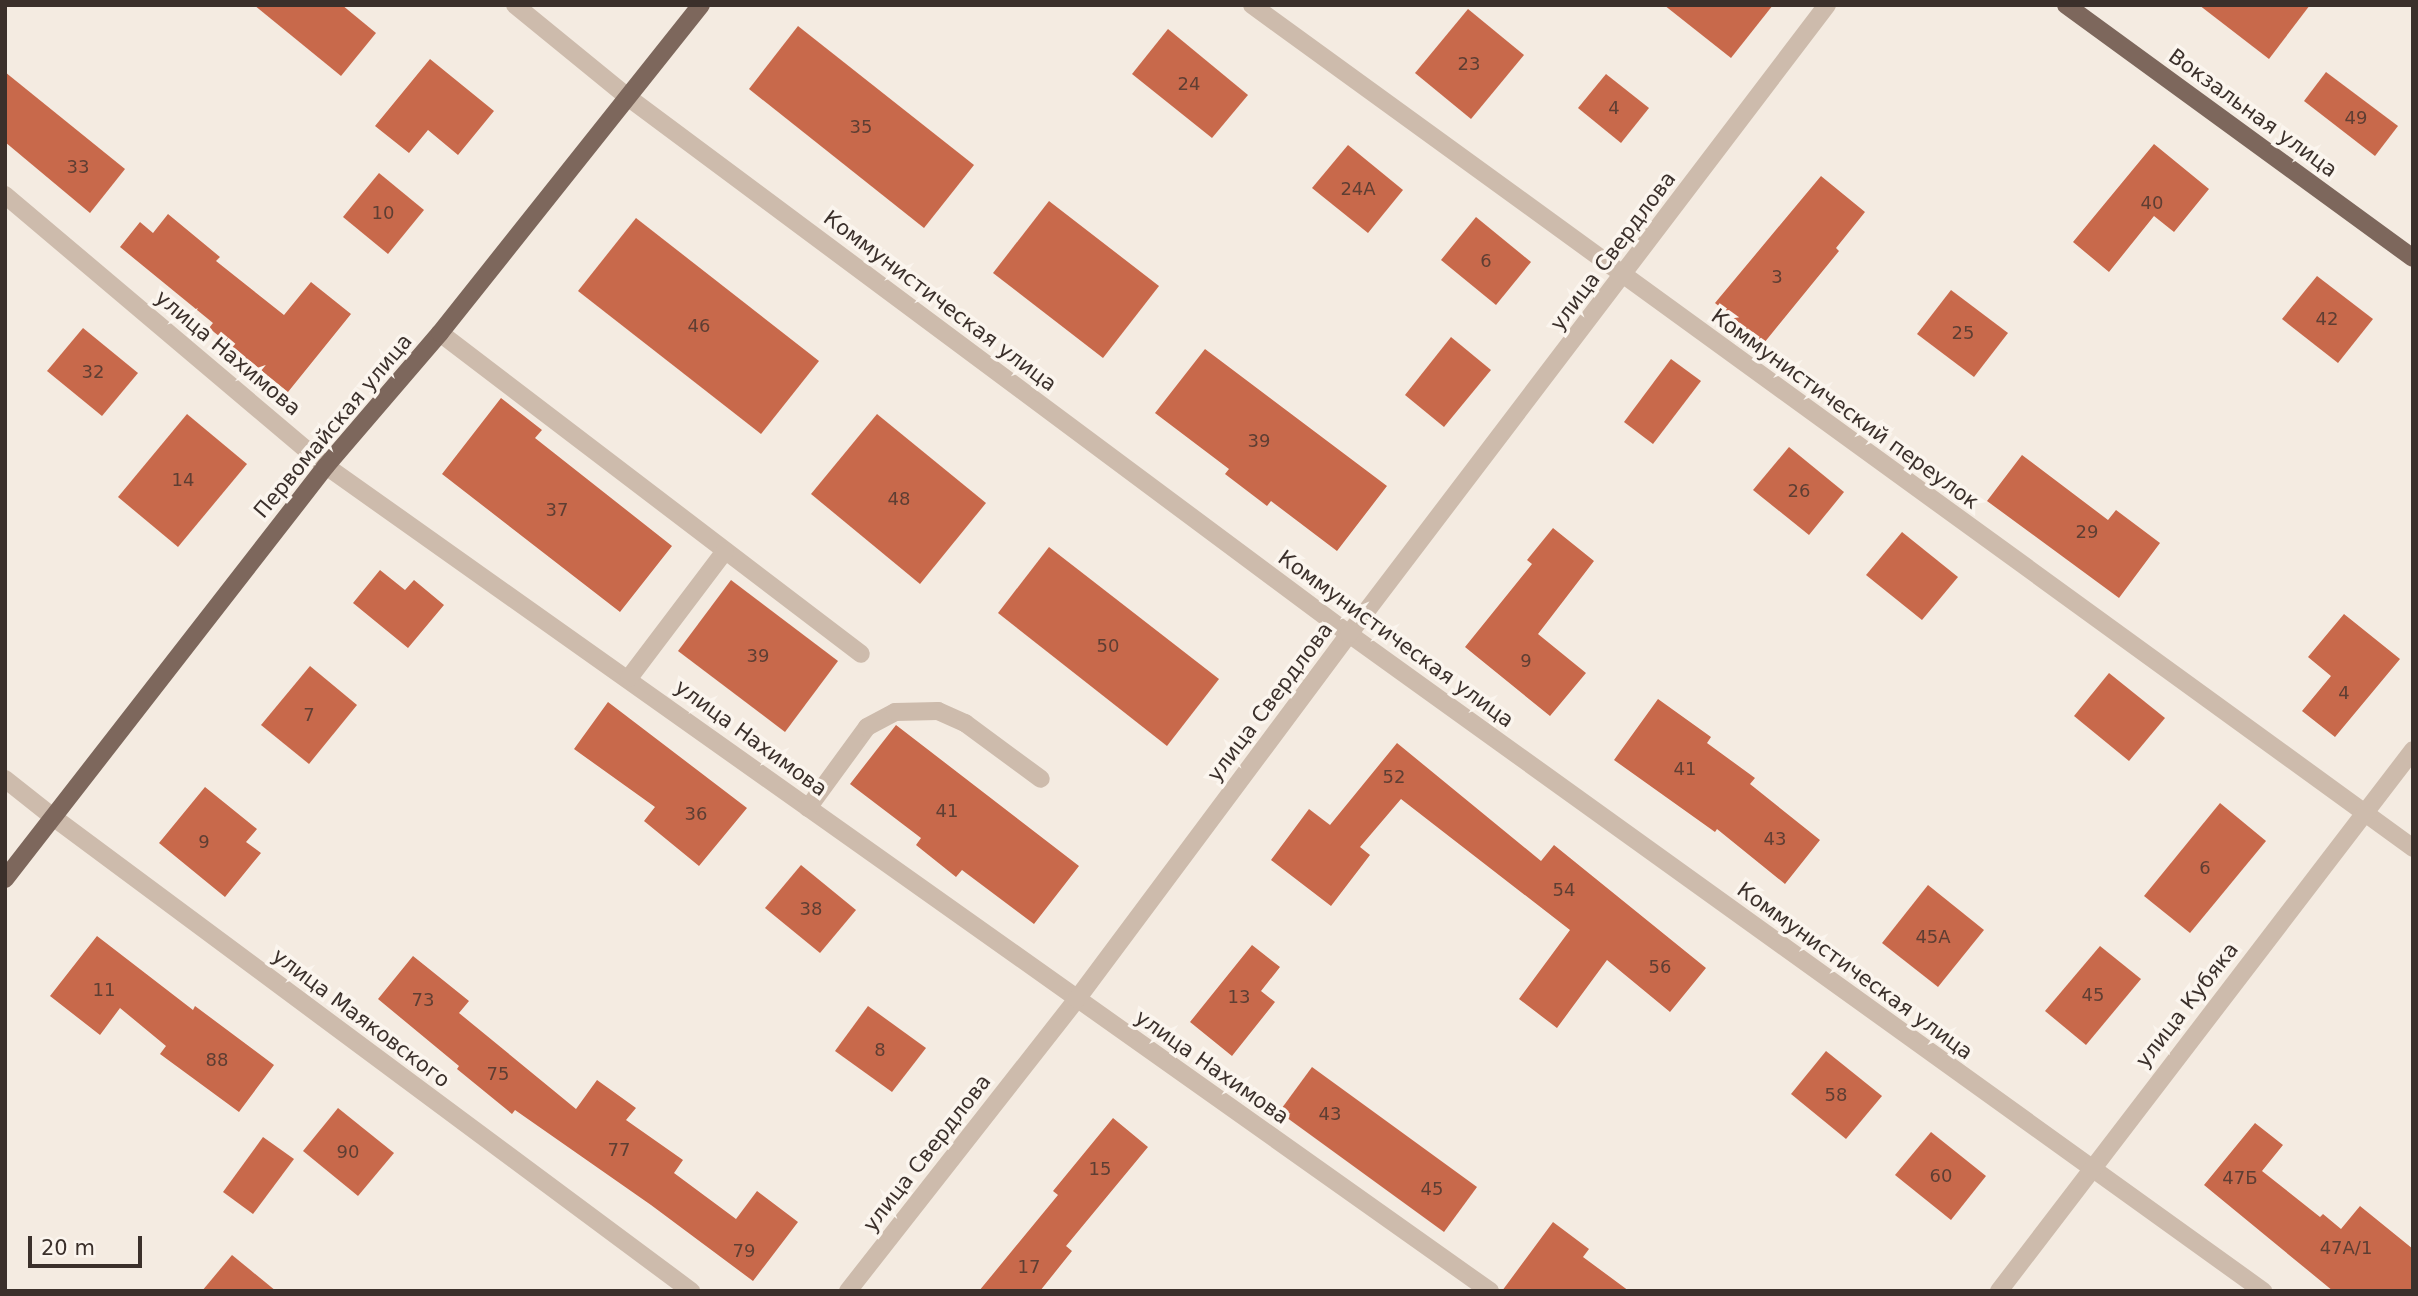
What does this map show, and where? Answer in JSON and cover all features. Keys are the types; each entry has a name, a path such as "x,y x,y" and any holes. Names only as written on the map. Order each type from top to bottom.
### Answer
{"main road":[{"name":"Первомайская улица","path":"5,879 326,466 440,333 701,5"},
{"name":"Вокзальная улица","path":"2066,5 2413,258"}],"street":[{"name":"Коммунистическая улица","path":"515,5 629,98 1349,634 2263,1291"},
{"name":"Коммунистический переулок","path":"1252,5 2413,848"},
{"name":"улица Свердлова","path":"848,1291 1077,999 1349,634 1827,5"},
{"name":"улица Нахимова","path":"5,195 326,466 629,678 1490,1291"},
{"path":"440,333 861,654"},
{"path":"629,678 725,551"},
{"path":"808,808 867,727 895,712 938,711 965,723 1041,779"},
{"name":"улица Кубяка","path":"1999,1291 2090,1168 2413,750"},
{"name":"улица Маяковского","path":"5,779 691,1291"}],"building":[{"path":"254,5 342,5 376,33 341,76"},
{"path":"1664,5 1773,5 1731,58"},
{"path":"2199,5 2310,5 2269,59"},
{"path":"1468,9 1524,55 1471,119 1415,73"},
{"path":"798,26 974,165 924,228 749,89"},
{"path":"1168,29 1248,95 1212,138 1132,74"},
{"path":"430,59 494,111 458,155 428,130 409,153 375,126"},
{"path":"5,72 125,169 90,213 5,142"},
{"path":"2326,72 2398,126 2375,156 2304,101"},
{"path":"1606,74 1649,108 1621,143 1578,108"},
{"path":"2154,144 2209,189 2174,232 2154,216 2109,272 2073,242"},
{"path":"1348,145 1403,190 1368,233 1312,188"},
{"path":"379,173 424,210 388,254 343,217"},
{"path":"1821,176 1865,212 1836,248 1839,251 1764,343 1715,303"},
{"path":"1049,201 1159,286 1103,358 993,273"},
{"path":"168,214 220,257 216,261 284,315 311,282 351,314 288,392 209,328 213,323 120,247 140,222 153,233"},
{"path":"1476,217 1531,262 1496,305 1441,260"},
{"path":"636,218 819,361 761,434 578,291"},
{"path":"2317,276 2373,319 2338,363 2282,319"},
{"path":"1951,290 2008,333 1974,377 1917,334"},
{"path":"83,328 138,373 102,416 47,371"},
{"path":"1451,337 1491,370 1444,427 1405,395"},
{"path":"1205,349 1387,486 1337,551 1271,501 1267,506 1225,474 1229,469 1155,413"},
{"path":"1671,359 1701,381 1653,444 1624,422"},
{"path":"501,398 542,430 535,438 672,546 620,612 442,474"},
{"path":"187,414 247,464 178,547 118,497"},
{"path":"877,414 986,503 920,584 811,494"},
{"path":"1789,447 1844,492 1809,535 1753,490"},
{"path":"2022,455 2108,520 2116,510 2160,543 2119,598 1987,501"},
{"path":"1553,528 1594,561 1538,634 1586,673 1550,716 1465,647 1532,564 1527,560"},
{"path":"1902,532 1958,577 1922,620 1866,575"},
{"path":"1049,547 1219,679 1167,746 998,613"},
{"path":"380,570 405,590 414,580 444,605 408,648 353,603"},
{"path":"731,580 838,661 785,732 678,651"},
{"path":"2344,614 2400,659 2335,737 2302,711 2331,676 2308,657"},
{"path":"310,666 357,705 309,764 261,725"},
{"path":"2109,673 2165,718 2129,761 2074,716"},
{"path":"1658,699 1711,737 1707,743 1755,778 1750,784 1820,840 1785,884 1717,829 1715,832 1614,760"},
{"path":"608,702 747,808 699,866 644,821 655,807 574,749"},
{"path":"896,725 1079,866 1034,924 962,870 956,877 916,845 921,838 850,784"},
{"path":"1397,743 1541,861 1554,845 1706,968 1670,1012 1607,960 1557,1028 1519,999 1570,930 1401,799 1360,847 1370,855 1331,906 1271,860 1309,809 1330,825"},
{"path":"205,787 257,829 246,842 261,853 225,897 159,843"},
{"path":"2220,803 2266,841 2190,933 2144,896"},
{"path":"801,865 856,910 820,953 765,908"},
{"path":"1928,885 1984,930 1938,987 1882,943"},
{"path":"97,936 193,1010 195,1006 274,1065 239,1112 160,1054 166,1046 120,1008 100,1035 50,996"},
{"path":"1252,945 1280,967 1261,991 1275,1002 1232,1056 1190,1022"},
{"path":"2100,946 2141,979 2086,1045 2045,1011"},
{"path":"413,956 469,1001 459,1013 576,1109 597,1080 636,1108 626,1120 683,1160 674,1173 736,1219 757,1191 798,1222 753,1281 651,1205 515,1110 512,1114 378,999"},
{"path":"868,1006 926,1048 892,1092 835,1051"},
{"path":"1826,1051 1882,1096 1846,1139 1791,1094"},
{"path":"1312,1067 1477,1187 1444,1232 1279,1112"},
{"path":"338,1108 394,1153 358,1196 303,1151"},
{"path":"1113,1118 1148,1147 1066,1246 1072,1251 1040,1291 979,1291 1058,1195 1053,1191"},
{"path":"2255,1123 2283,1145 2262,1171 2320,1217 2323,1214 2341,1229 2360,1206 2413,1249 2413,1291 2333,1291 2204,1185"},
{"path":"1931,1132 1986,1176 1951,1220 1895,1175"},
{"path":"263,1137 294,1159 253,1214 223,1192"},
{"path":"1553,1222 1589,1249 1583,1257 1629,1291 1502,1291"},
{"path":"232,1255 276,1291 202,1291"}]}
